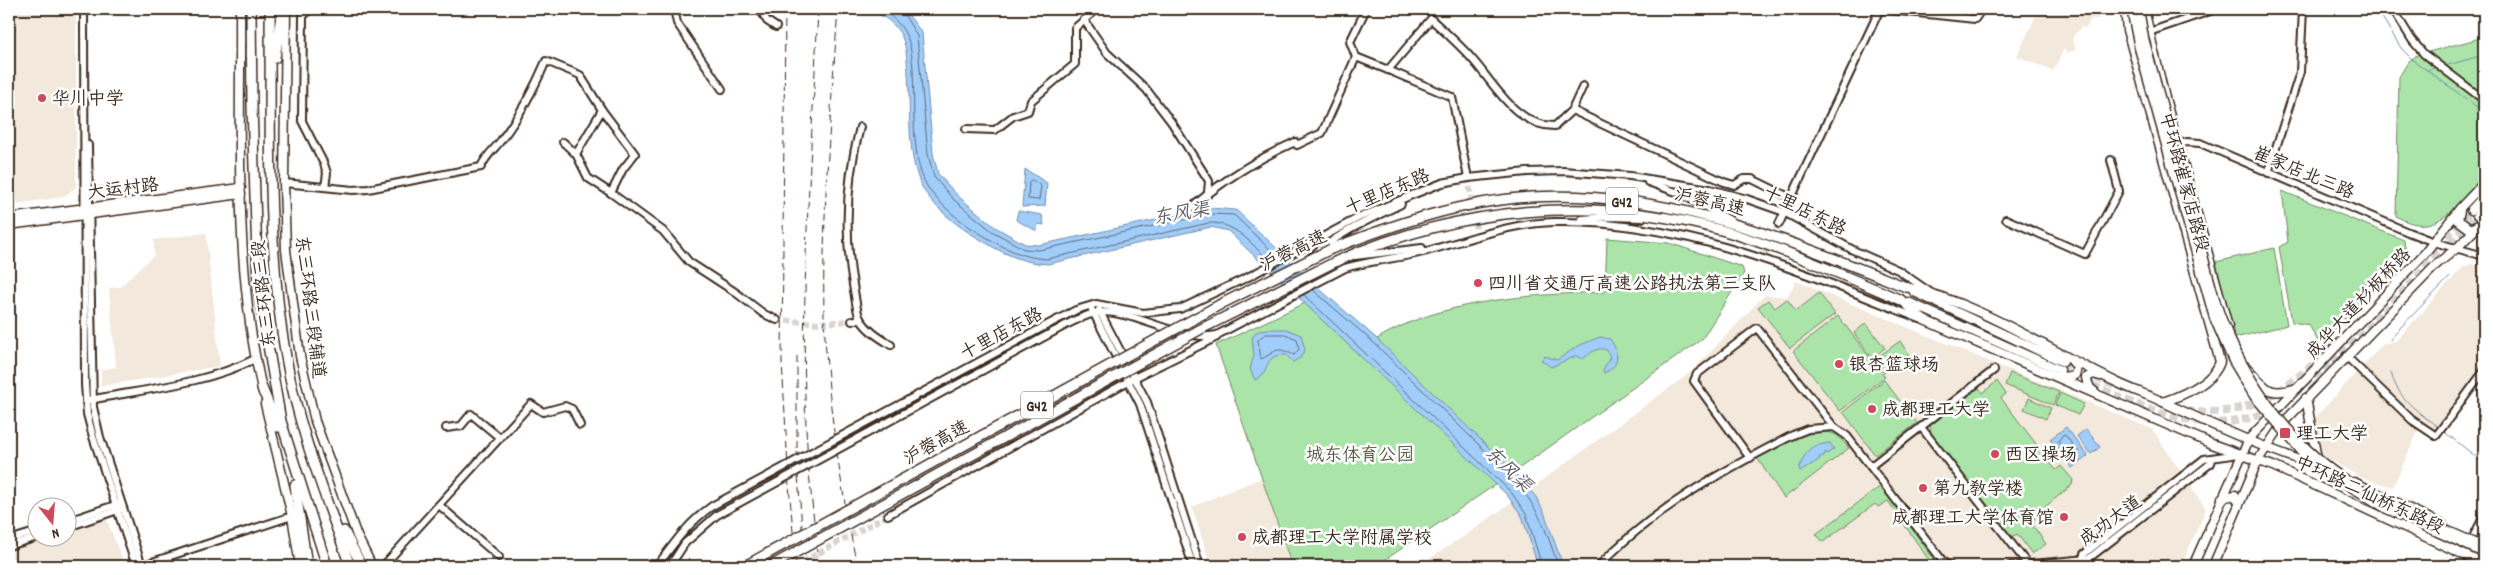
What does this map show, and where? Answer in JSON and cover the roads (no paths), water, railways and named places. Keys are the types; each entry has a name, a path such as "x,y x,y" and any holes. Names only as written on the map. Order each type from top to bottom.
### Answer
{"highway":[{"name":"东三环路三段","path":"251,9 258,287 274,385 291,458 327,566"},
{"name":"东三环路三段","path":"270,9 272,228 285,355 310,451 350,566"},
{"path":"271,81 284,9"},
{"name":"沪蓉高速","path":"745,566 1221,304 1302,264 1330,245 1434,213 1531,197 1596,197 1688,211 1733,222 1794,242 1906,287"},
{"name":"沪蓉高速","path":"771,566 1201,329 1340,259 1438,226 1528,211 1584,208 1622,211 1693,224 1759,242 1901,300"},
{"path":"262,388 291,458 307,566"},
{"path":"310,451 329,490 347,539 362,566"}],"main road":[{"path":"240,9 241,191 246,289 255,359 292,516 300,566"},
{"name":"东三环路三段辅道","path":"284,9 286,250 300,356 315,421 357,536 372,566"},
{"name":"中环路崔家店路段","path":"2125,9 2127,30 2220,362 2218,368 2195,387 2163,402"},
{"path":"2131,9 2139,48 2214,318 2233,361 2254,396 2302,452 2330,474 2387,509 2484,553"},
{"path":"2140,9 2144,38 2216,303 2225,328 2248,376 2278,416 2307,448 2329,466 2366,492 2484,546"},
{"name":"中环路崔家店路段","path":"2144,9 2177,144 2237,354 2269,391 2280,393 2297,388"},
{"name":"成华大道杉板桥路","path":"2193,566 2249,439 2348,337 2434,242 2461,207 2484,183"},
{"name":"大运村路","path":"9,218 86,211 241,191"},
{"path":"2478,217 2484,196"},
{"path":"2461,207 2458,220 2470,230 2484,208"},
{"name":"大运村路","path":"9,225 86,211"},
{"name":"成华大道杉板桥路","path":"2213,566 2258,460 2282,423 2438,262 2457,248 2478,217"},
{"path":"1906,287 1930,292 2055,350 2116,382"},
{"path":"1906,287 2063,362"},
{"path":"1901,300 1924,320 2044,372 2065,377 2071,377 2077,373 2075,363 2055,350"},
{"path":"1901,300 2060,370"},
{"name":"中环路二仙桥东路段","path":"2044,372 2212,444 2242,453 2484,564"},
{"path":"2105,398 2090,388 2086,378 2096,374 2116,382"},
{"name":"中环路二仙桥东路段","path":"2116,382 2221,430 2328,469 2484,546"},
{"path":"2306,398 2317,459 2328,469"},
{"path":"2222,498 2235,495 2239,503"}],"street":[{"path":"84,9 89,400 93,437 120,505 141,566 292,516"},
{"path":"86,211 88,9"},
{"path":"311,9 303,16 302,121 324,164 327,173 325,187"},
{"path":"674,9 677,22 722,88"},
{"path":"760,9 766,21 776,27"},
{"path":"966,128 995,130 1013,116 1028,111 1031,101 1075,64 1075,28 1096,9"},
{"path":"1186,212 1208,192 1233,178 1251,163 1295,142 1297,144 1322,133 1356,57 1350,42 1366,9"},
{"path":"1779,224 1880,9 1975,19 1982,9"},
{"path":"2149,32 2216,9"},
{"path":"2268,173 2300,72 2303,9"},
{"path":"2393,9 2417,48 2484,100"},
{"path":"1388,70 1431,19 1472,58 1508,104 1524,116 1555,126 1572,110 1583,86"},
{"path":"1084,20 1107,53 1146,89 1172,123 1209,181 1208,192"},
{"path":"1356,57 1452,97 1468,178"},
{"path":"284,183 353,190 368,189 481,167 486,156 501,141 529,98 546,61 580,75 602,110 635,154 623,169 611,193"},
{"path":"576,154 602,110"},
{"path":"1572,110 1724,182 1734,185 1744,179 1752,179 1791,198"},
{"path":"860,127 848,194 848,248 851,276 860,319 872,332 890,345"},
{"path":"563,142 576,154 588,178 663,231 689,262 736,292 764,314 777,320"},
{"name":"崔家店北三路","path":"2161,150 2187,142 2200,143 2434,242 2484,256"},
{"path":"2006,219 2085,254 2119,191 2112,160"},
{"name":"十里店东路","path":"657,566 680,534 694,519 712,506 1049,324 1093,304 1143,313 1162,312 1199,302 1358,218 1442,184 1468,178 1563,171 1627,176 1710,189 1784,212 1853,250 1898,270 1930,292"},
{"path":"1627,176 1679,193 1733,222"},
{"path":"1330,245 1351,227 1442,184"},
{"path":"888,515 1131,379 1224,333 1345,268 1365,262 1418,253 1512,226 1608,217 1693,224"},
{"path":"1553,222 1642,228 1764,256 1924,320"},
{"path":"1340,259 1453,243"},
{"path":"1093,304 1131,379 1146,402 1200,566"},
{"path":"1097,313 1194,335 1211,336 1224,333"},
{"name":"十里店东路","path":"670,566 685,543 698,529 717,515 1053,332 1097,313"},
{"path":"852,320 860,319"},
{"path":"1750,458 1694,381 1697,374 1757,328 1834,427 1847,436 1871,466 1945,564 1951,566"},
{"path":"2346,356 2412,420 2436,436 2484,371"},
{"path":"89,400 198,380 238,368 255,359"},
{"path":"1871,466 1994,370"},
{"path":"1131,379 1193,566"},
{"path":"383,566 531,404 543,412 566,406 572,409 580,425"},
{"path":"446,428 461,426 471,414 500,438"},
{"path":"1599,566 1617,547 1667,507 1750,458 1803,430 1834,427"},
{"path":"1921,427 2028,565"},
{"name":"成功大道","path":"2083,558 2088,559 2211,463 2212,459 2242,453"},
{"path":"78,518 120,505"},
{"path":"78,523 120,505"},
{"path":"120,505 136,566"},
{"path":"439,505 499,557"},
{"path":"2472,539 2484,516"},
{"path":"9,540 28,534"},
{"path":"9,546 28,540"},
{"path":"2010,566 2083,558 2081,566"}],"water":[{"name":"东风渠","path":"867,9 904,9 922,33 933,153 938,174 958,196 995,227 1025,244 1039,245 1211,208 1236,210 1323,292 1376,338 1514,472 1536,497 1544,512 1563,566 1538,566 1522,516 1507,495 1228,231 1211,227 1048,264 1011,256 986,243 954,222 939,209 922,187 913,160 907,60 902,37 896,27 888,20"},
{"path":"1025,169 1047,183 1045,206 1022,207"},
{"path":"1018,211 1042,215 1044,225 1038,224 1037,231 1016,220"},
{"path":"1266,329 1286,329 1301,335 1305,350 1300,358 1293,362 1286,355 1273,358 1264,373 1255,380 1250,369 1254,355 1252,338 1256,332"},
{"path":"1600,337 1610,339 1617,354 1616,363 1610,370 1604,373 1603,370 1610,357 1607,350 1603,349 1594,351 1583,359 1576,356 1551,367 1541,360 1545,356 1557,360 1578,346"},
{"path":"2066,427 2088,456 2072,468 2050,439"},
{"path":"2086,429 2100,447 2091,454 2077,436"},
{"path":"1830,443 1834,449 1827,454 1825,452 1824,456 1819,457 1820,459 1800,472 1799,468 1810,449 1817,445"}],"waterway":[{"path":"2377,9 2401,48 2413,60 2484,112"},
{"path":"2444,66 2484,55"},
{"path":"2427,70 2437,67"},
{"path":"2390,340 2450,277"},
{"path":"2391,372 2403,397 2438,427"},
{"path":"2443,431 2484,463"}],"tunnel":[{"path":"1468,178 1477,235"},
{"path":"2421,262 2471,210"},
{"path":"2304,384 2355,342 2477,215"},
{"path":"1765,254 1779,224"},
{"path":"777,320 818,323 852,321"},
{"path":"2186,411 2227,411 2262,400 2294,380 2326,353"},
{"path":"2063,362 2114,385"},
{"path":"2060,370 2136,404 2164,414 2191,420 2218,422 2245,419 2271,409"},
{"path":"795,566 888,515"}],"railway":[{"path":"785,9 782,361 789,486 796,566"},
{"path":"818,9 804,322 808,461 819,566"},
{"path":"838,9 826,200 824,315 835,441 857,566"},
{"path":"797,356 797,463 805,566"}],"place":[{"name":"华川中学","path":"42,98"},
{"name":"四川省交通厅高速公路执法第三支队","path":"1478,283"},
{"name":"银杏篮球场","path":"1839,364"},
{"name":"成都理工大学","path":"1872,409"},
{"name":"理工大学","path":"2285,433"},
{"name":"西区操场","path":"1995,454"},
{"name":"第九教学楼","path":"1923,488"},
{"name":"成都理工大学体育馆","path":"2064,517"},
{"name":"成都理工大学附属学校","path":"1242,537"}],"park label":[{"name":"城东体育公园","path":"1360,454"}]}
